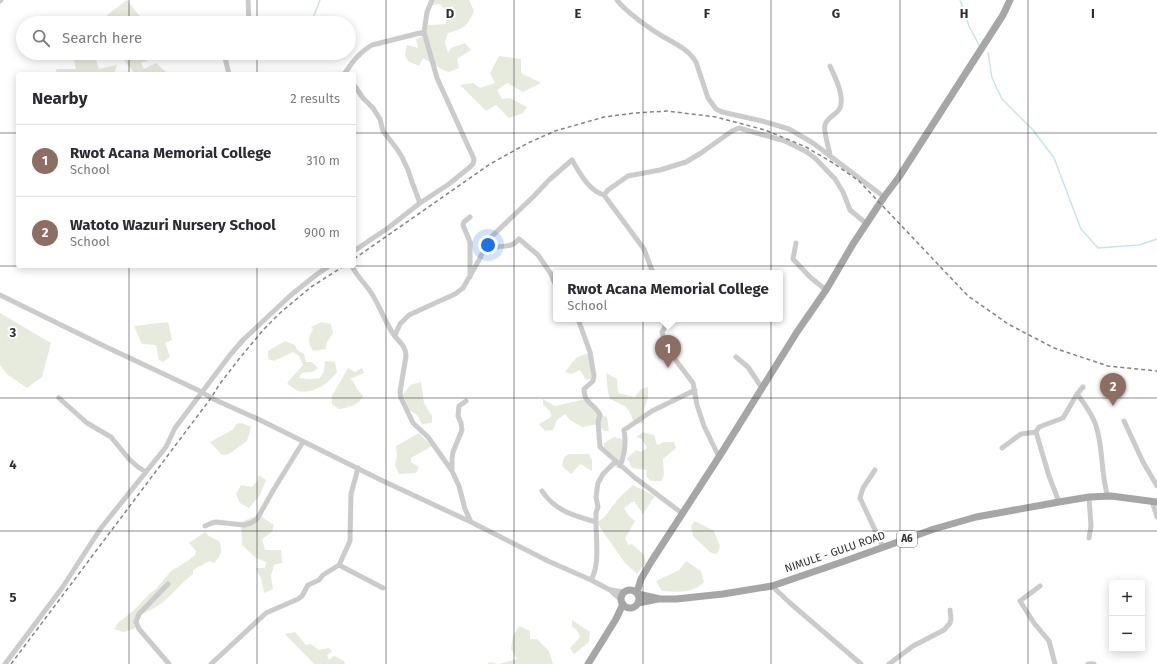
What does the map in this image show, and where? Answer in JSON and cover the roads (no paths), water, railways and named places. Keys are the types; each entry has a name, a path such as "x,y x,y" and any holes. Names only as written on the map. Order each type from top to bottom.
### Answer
{"main road":[{"path":"638,603 639,597 633,592 651,562 683,514 797,332 826,290 853,244 941,113 1003,15 1010,0"},
{"name":"NIMULE - GULU ROAD","path":"638,603 660,599 676,599 723,594 772,586 934,529 976,517 1089,497 1155,501"},
{"name":"NIMULE - GULU ROAD","path":"633,592 660,599"},
{"name":"A6","path":"588,664 616,619 622,602 621,596 633,592"},
{"path":"622,602 629,608"},
{"name":"A6","path":"616,619 629,608 638,603"}],"street":[{"path":"248,0 249,16"},
{"path":"356,250 388,228 420,203 450,184 470,167 474,161 437,78 424,32 427,12 432,0"},
{"path":"618,0 623,8 662,36 688,52 696,62 708,98 716,110 789,129 830,155 884,197"},
{"path":"356,58 360,53 372,45 424,32"},
{"path":"226,60 228,72"},
{"path":"346,72 354,60"},
{"path":"830,66 840,90 842,102 841,108 826,122 824,127 830,155"},
{"path":"356,87 363,98 373,108 380,119 383,131 402,157 420,203"},
{"path":"604,195 608,190 628,176 660,170 686,162 732,131 739,128 745,128 785,141 807,152 816,159 835,178 843,192 850,210 867,224"},
{"path":"395,335 400,324 409,315 459,291 470,277 489,239 549,180 572,160 590,187 597,193 604,195 644,249 652,270"},
{"path":"470,217 464,222 463,225 470,242 470,277"},
{"path":"484,251 499,247 507,247 519,239 538,255 553,279"},
{"path":"796,243 793,259 810,278 826,290"},
{"path":"5,664 62,588 101,528 166,447 176,428 243,340 291,295 326,268"},
{"path":"353,268 358,277 372,293 395,335 403,345 406,353 400,392 401,398 413,423 428,437 452,471 459,486 465,509 471,522"},
{"path":"0,295 471,522 548,561 591,580 610,590 622,602"},
{"path":"579,322 590,352 594,376 593,381 584,389 585,396 587,401 597,410 600,415 598,422 600,447 634,478 683,514"},
{"path":"664,322 665,327 662,332 665,343 671,354 689,377 695,390 697,405 704,426 719,457"},
{"path":"736,357 748,368 762,388"},
{"path":"1059,502 1049,476 1036,432 1039,427 1063,418 1077,394 1083,387"},
{"path":"620,466 626,440 624,430 652,411 695,390"},
{"path":"1077,394 1088,409 1095,423 1100,442 1103,473 1108,497"},
{"path":"59,398 87,423 111,437 129,459 146,472"},
{"path":"452,471 453,452 462,430 458,416 459,406 466,401"},
{"path":"1124,421 1143,462 1157,486"},
{"path":"1002,448 1021,434 1036,432"},
{"path":"205,526 216,522 244,525 255,521 303,442"},
{"path":"591,580 596,567 596,513 598,507 596,497 598,483 603,474 615,462"},
{"path":"211,664 266,613 298,599 302,596 308,585 319,580 323,575 339,565 350,541 351,494 358,468"},
{"path":"876,470 863,488 860,498 883,547"},
{"path":"542,491 549,500 567,513 596,522"},
{"path":"1089,497 1091,526 1090,538"},
{"path":"1155,501 1157,517"},
{"path":"339,565 383,588"},
{"path":"168,584 139,614 136,622 139,629 169,664"},
{"path":"772,586 861,664"},
{"path":"1040,586 1020,601 1034,623 1049,641 1054,664"},
{"path":"610,590 633,592"},
{"path":"889,664 913,646 944,630 950,623 950,610"},
{"path":"1088,664 1094,664"}],"waterway":[{"path":"314,16 320,0"},
{"path":"960,0 969,26 979,45"},
{"path":"988,53 992,78 1002,99 1033,130 1054,158 1081,229 1098,248 1139,245 1157,239"}],"railway":[{"path":"356,258 490,164 528,143 555,131 604,117 635,113 667,111 716,117 765,130 806,147 859,181 968,296 1008,324 1054,348 1108,366 1157,371"},
{"path":"11,664 239,359 264,329 280,313 311,287 341,268"}],"place":[{"name":"Rwot Acana Memorial College","path":"668,368"},
{"name":"Watoto Wazuri Nursery School","path":"1113,406"}]}
